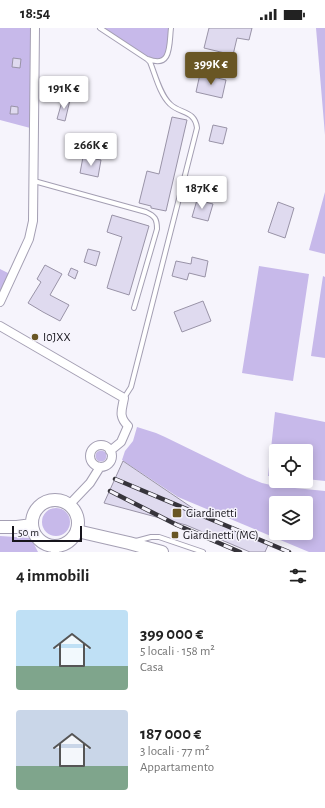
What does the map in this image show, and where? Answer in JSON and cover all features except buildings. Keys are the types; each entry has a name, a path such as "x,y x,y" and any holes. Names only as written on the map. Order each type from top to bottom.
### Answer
{"main road":[{"path":"53,500 60,500 69,505 74,510 79,522 75,536 69,542 56,549 46,545 39,540 35,534 32,525 34,513 38,507 53,500"},
{"path":"0,527 32,525"},
{"path":"77,531 129,543 147,550 162,552"}],"street":[{"path":"0,302 29,239 33,221 35,28"},
{"path":"0,326 124,398 121,417 128,426 121,442 110,451"},
{"path":"102,446 108,448 111,457 107,465 100,467 95,466 91,462 90,455 92,450 96,447 102,446"},
{"path":"69,505 90,483 100,467"}],"lane":[{"path":"100,28 154,62 163,61 166,57 169,51 171,28"},
{"path":"124,398 131,387 197,128 197,123 192,116 173,107 168,102 162,92 150,62 147,59"},
{"path":"34,181 146,212 154,216 157,229 134,308"},
{"path":"129,543 159,536 203,552"}],"shaded area":[{"path":"0,28 35,28 34,129 0,120"},
{"path":"100,28 171,28 169,51 163,61 139,54"},
{"path":"316,28 325,28 325,135"},
{"path":"325,192 325,254 309,250"},
{"path":"259,266 309,274 293,381 242,373"},
{"path":"0,269 12,275 0,302"},
{"path":"323,276 325,277 325,358 311,356"},
{"path":"275,412 325,422 325,481 313,480 313,444 272,444"},
{"path":"137,427 156,433 247,477 269,485 269,488 295,488 325,491 325,552 309,552 280,540 313,540 313,496 269,496 269,535 178,497 122,460 125,451 133,441"},
{"path":"99,451 103,451 105,452 105,460 99,461 96,458 96,454"},
{"path":"56,508 66,512 70,522 66,532 56,536 46,532 42,522 46,512"},
{"path":"0,536 31,538 38,552 0,552"}],"railway":[{"path":"115,479 289,552"},
{"path":"110,491 177,525 240,552"}],"place":[{"name":"I0JXX","path":"35,337"},
{"name":"Giardinetti","path":"177,513"},
{"name":"Giardinetti (MC)","path":"175,535"}]}
